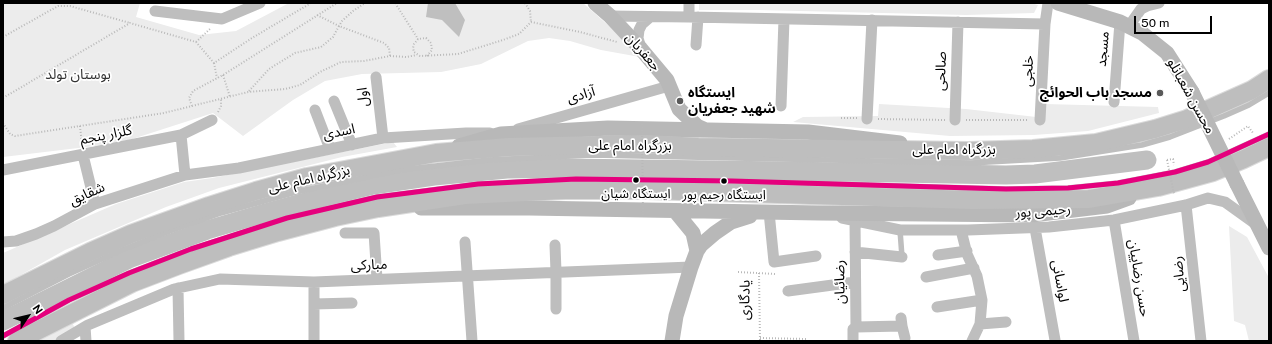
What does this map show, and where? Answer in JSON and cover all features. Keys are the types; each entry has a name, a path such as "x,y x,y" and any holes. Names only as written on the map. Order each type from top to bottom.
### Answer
{"highway":[{"name":"بزرگراه امام علی","path":"3,295 90,252 131,234 256,190 307,178 436,153 509,147 647,144 698,147 968,151 1033,149 1096,143 1148,131 1187,119 1252,90 1269,79"},
{"path":"17,341 132,283 178,265 278,232 335,217 378,208 465,195 566,190 647,190 972,200 1089,199 1166,190 1213,172 1269,147"}],"main road":[{"name":"جعفریان","path":"596,3 641,48 667,80 679,109 697,126 709,131"},
{"name":"محسن شعبانلو","path":"1058,3 1125,24 1142,33 1167,53 1192,92 1269,248"},
{"path":"436,153 501,134 660,126 679,109"},
{"path":"645,126 709,131 808,132 968,151"},
{"path":"378,208 521,208 1032,215 1107,206 1166,190"},
{"path":"675,211 693,233 697,251"},
{"path":"672,341 676,316 691,267 701,245 731,222 768,212"}],"street":[{"path":"155,11 222,19 260,3"},
{"path":"690,3 694,17 696,45"},
{"name":"خلجی","path":"1040,120 1048,3"},
{"path":"1125,24 1141,9 1159,3"},
{"path":"610,16 1046,24"},
{"path":"641,48 638,38 638,30 650,17"},
{"path":"781,106 784,19"},
{"path":"867,118 872,20"},
{"name":"صالحی","path":"955,120 958,22"},
{"name":"مسجد","path":"1114,102 1125,24"},
{"name":"اول","path":"376,77 383,138"},
{"name":"آزادی","path":"501,134 669,86"},
{"path":"334,101 352,145"},
{"path":"315,110 330,149"},
{"name":"گلزار پنجم","path":"3,170 182,135 212,120"},
{"name":"اسدی","path":"185,175 238,168 383,138 466,133 501,134"},
{"path":"182,135 185,175"},
{"path":"83,155 95,204"},
{"name":"شقایق","path":"3,242 16,241 36,234 95,204 185,175"},
{"name":"رحیمی پور","path":"820,213 900,230 1035,228 1114,220 1186,205 1208,198 1225,202 1259,227"},
{"name":"رضایی","path":"1186,205 1201,341"},
{"path":"768,212 774,262 816,256"},
{"name":"رضائیان","path":"854,220 856,327 853,329 854,341"},
{"name":"حسن رضاییان","path":"1114,220 1134,341"},
{"name":"لواسانی","path":"1035,228 1055,340"},
{"path":"960,230 977,276 982,300 980,324 972,341"},
{"path":"345,233 374,233 376,279"},
{"path":"465,242 472,341"},
{"path":"555,245 556,309"},
{"path":"938,255 967,251"},
{"path":"855,252 902,257"},
{"name":"مبارکی","path":"61,341 85,326 121,310 178,288 220,279 314,282 691,267"},
{"path":"926,277 974,268"},
{"path":"314,282 314,341"},
{"path":"788,291 855,282"},
{"path":"178,288 179,341"},
{"path":"937,307 982,300"},
{"path":"314,304 352,302"},
{"path":"856,327 901,322 905,338"},
{"path":"980,324 1006,322"},
{"path":"85,326 86,341"}],"lane":[{"path":"3,308 69,274 122,250 221,213 296,192 400,170 489,160 592,156 971,163 1060,158 1142,145 1170,137 1249,105 1269,93"},
{"path":"3,336 68,300 191,249 287,218 377,197 478,184 576,179 732,181 1006,190 1068,188 1118,183 1175,172 1208,162 1269,134"},
{"path":"900,230 902,257"}],"path":[{"path":"214,64 252,38 311,3"},
{"path":"192,106 189,98 193,91 223,75 337,3"},
{"path":"248,92 269,69 295,53 321,47 333,37 342,21 352,10 365,3"},
{"path":"396,3 396,6 418,38"},
{"path":"525,3 530,12 531,22"},
{"path":"3,37 58,6 70,6 196,42 214,64 217,78"},
{"path":"317,15 339,26 384,43 389,48 390,56"},
{"path":"196,42 222,19"},
{"path":"531,22 580,32 618,42"},
{"path":"3,123 10,134 16,136 164,113 248,92 285,89 300,85 320,72 341,62 364,61 390,56 406,57 417,54 420,56 428,56 458,54 519,34 531,22"},
{"path":"3,98 130,23"},
{"path":"418,38 426,38 431,43 432,50 428,56"},
{"path":"417,54 413,48 418,38"},
{"path":"223,75 230,97"},
{"path":"212,120 220,108 221,99"},
{"path":"841,118 1040,120"},
{"path":"80,126 83,155"},
{"path":"643,216 645,126"},
{"path":"1229,139 1248,126"},
{"path":"1166,190 1167,160 1173,159"},
{"path":"738,272 759,273"},
{"name":"یادگاری","path":"760,340 759,273 775,274"},
{"path":"760,340 808,339"}],"green space":[{"name":"بوستان تولد","path":"3,3 140,3 136,17 199,35 236,31 289,3 583,3 640,57 601,50 570,41 549,38 528,41 481,64 441,72 362,74 325,81 293,100 243,136 213,113 120,143 3,157"},
{"path":"699,3 1031,3 1038,5 1034,13 966,15 699,10"},
{"path":"879,104 966,109 1045,118 1045,104 1158,107 1159,113 1088,131 1034,135 950,136 793,122 803,117 878,116"},
{"path":"393,142 397,147 342,157 219,188 166,207 65,250 3,285 3,253 116,204 184,182 212,178"},
{"path":"1229,226 1247,237 1269,278 1269,341 1249,341 1245,325 1234,321"},
{"path":"70,319 75,328 54,341 30,341"}],"shaded area":[{"path":"428,3 455,3 465,20 459,37 442,20 426,17"}],"waterway":[{"path":"3,321 131,258 207,230 324,197 373,185 434,176 507,169 567,168 1006,175 1035,174 1147,160"}],"transit line":[{"path":"3,336 69,300 129,273 191,249 287,218 377,197 478,184 576,179 732,181 1006,189 1068,188 1118,183 1175,172 1208,162 1269,134"}],"place":[{"name":"مسجد باب الحوائج","path":"1160,93"},
{"name":"ایستگاه شهید جعفریان","path":"680,101"},
{"name":"ایستگاه شیان","path":"636,180"},
{"name":"ایستگاه رحیم پور","path":"724,181"}]}
